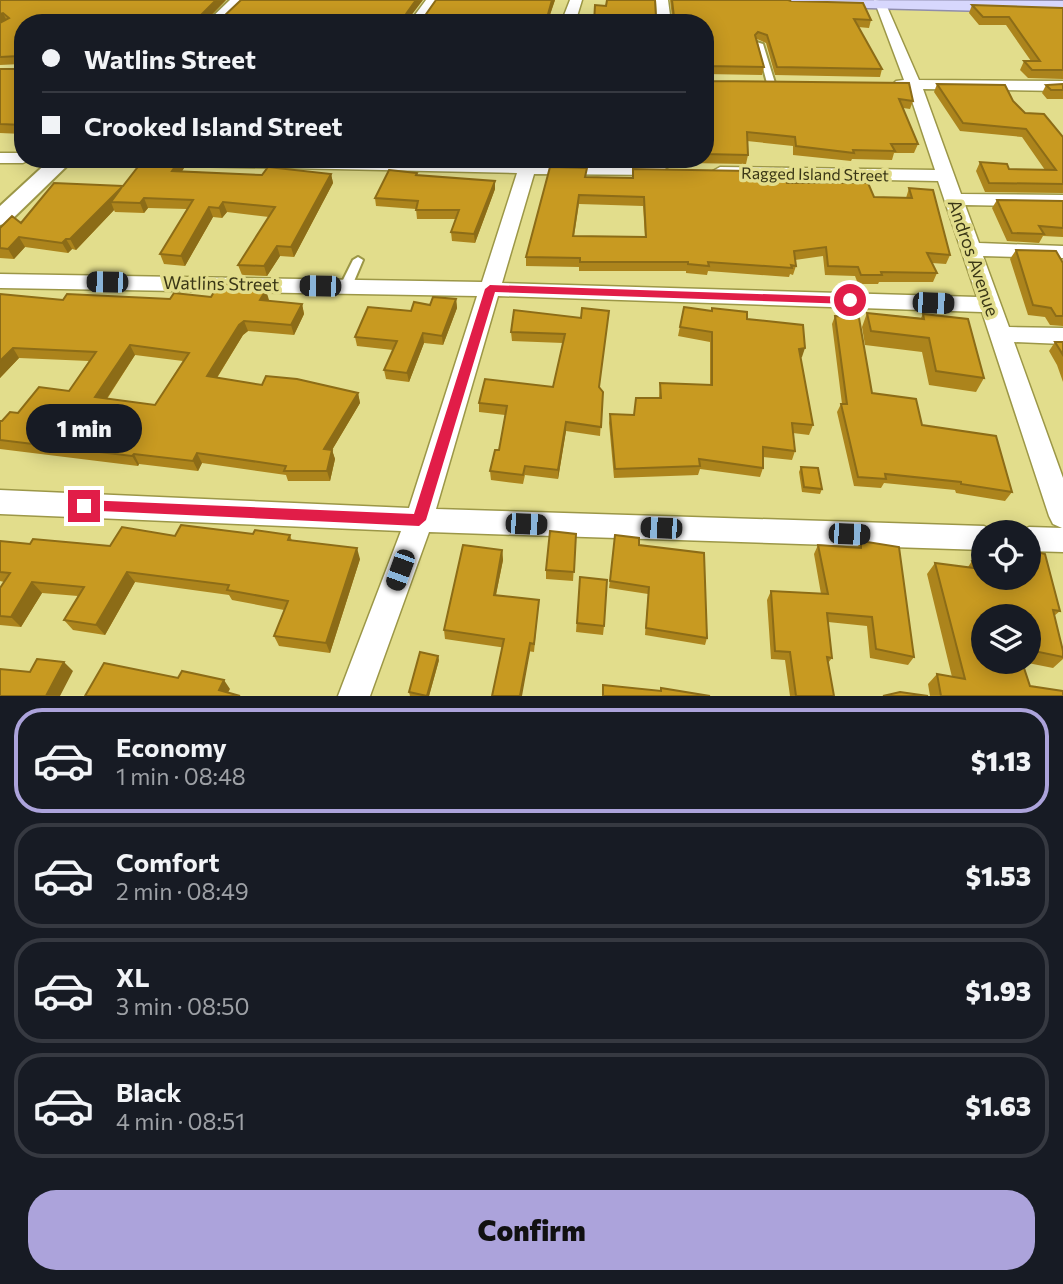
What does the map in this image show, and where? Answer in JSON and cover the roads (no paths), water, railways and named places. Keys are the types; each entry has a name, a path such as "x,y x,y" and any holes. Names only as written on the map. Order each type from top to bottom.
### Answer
{"main road":[{"path":"789,0 1015,3 1063,7"}],"street":[{"path":"224,14 239,0"},
{"name":"Andros Avenue","path":"879,2 914,85 999,334 1053,460 1063,516"},
{"path":"888,84 1063,86"},
{"path":"0,218 54,168"},
{"path":"354,696 419,520 528,168"},
{"path":"616,168 681,171"},
{"name":"Ragged Island Street","path":"709,172 945,176"},
{"path":"954,199 1063,201"},
{"path":"970,249 1063,252"},
{"name":"Watlins Street","path":"0,281 490,289 988,305"},
{"path":"999,334 1063,336"},
{"path":"0,502 419,520 971,538"},
{"path":"1041,539 1063,540"}],"lane":[{"path":"759,44 771,83"},
{"path":"346,286 358,260"}]}
